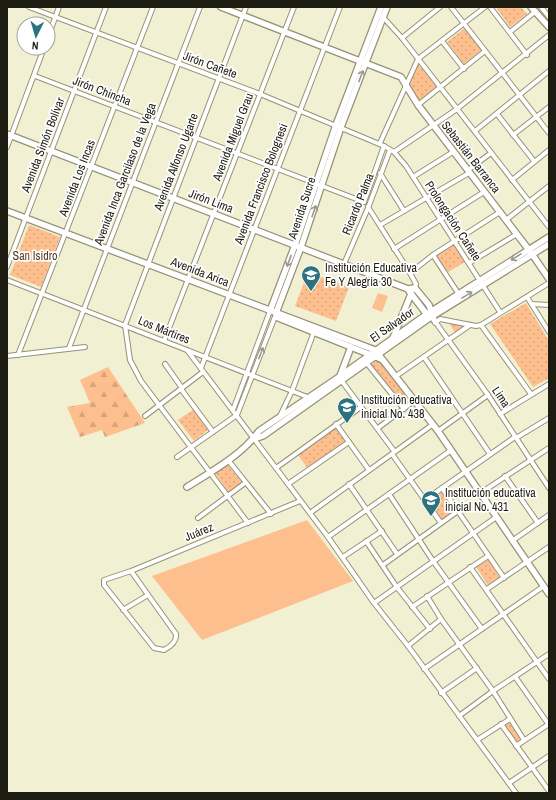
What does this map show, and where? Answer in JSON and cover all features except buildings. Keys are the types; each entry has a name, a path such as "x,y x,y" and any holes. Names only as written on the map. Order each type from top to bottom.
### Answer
{"street":[{"name":"Jirón Cañete","path":"28,7 55,16"},
{"path":"55,16 59,7"},
{"name":"Avenida Simón Bolívar","path":"7,267 106,7"},
{"name":"Avenida Los Incas","path":"18,355 66,235 136,47 153,7"},
{"name":"Avenida Inca Garcilaso de la Vega","path":"69,348 200,7"},
{"name":"Sebastián Barranca","path":"221,7 325,46 363,63 395,73 406,83 418,105 434,127 531,252 549,279"},
{"name":"Avenida Alfonso Ugarte","path":"125,325 246,7"},
{"name":"Avenida Miguel Grau","path":"164,341 294,7"},
{"name":"Avenida Francisco Bolognesi","path":"202,370 205,357 340,7"},
{"name":"Avenida Sucre","path":"298,246 315,184 339,126 381,12 387,7"},
{"path":"402,38 440,7"},
{"path":"451,7 549,133"},
{"path":"418,59 485,7"},
{"path":"490,7 527,55"},
{"path":"541,7 549,17"},
{"path":"510,32 533,9 549,27"},
{"path":"381,12 549,227"},
{"name":"Jirón Cañete","path":"56,16 177,64 260,94 382,144"},
{"path":"392,151 434,127 527,55 549,35"},
{"path":"442,41 464,69"},
{"path":"418,105 485,51"},
{"path":"7,147 9,135 35,76 41,56"},
{"name":"Ricardo Palma","path":"364,202 382,144 406,83 418,59"},
{"path":"474,131 549,71"},
{"name":"Jirón Chincha","path":"35,76 364,202"},
{"path":"514,135 549,107"},
{"path":"497,114 534,161"},
{"name":"Avenida Sucre","path":"233,410 322,186 339,126"},
{"name":"Jirón Lima","path":"9,135 255,229 410,291 415,288"},
{"name":"Prolongación Cañete","path":"382,144 392,151 413,177 500,312"},
{"path":"512,180 549,150"},
{"name":"Ricardo Palma","path":"344,264 368,208 380,174 392,151"},
{"path":"413,177 453,152"},
{"path":"380,226 468,171 491,153"},
{"path":"380,174 404,211"},
{"path":"506,220 549,186"},
{"path":"394,249 484,192"},
{"path":"364,202 410,273 416,284 415,288 424,298 432,317"},
{"name":"Avenida Arica","path":"7,211 25,220"},
{"path":"410,273 433,255 500,212"},
{"name":"Avenida Arica","path":"7,215 25,220 188,281 376,355 396,376 438,431 495,518 549,594"},
{"path":"469,263 517,234"},
{"name":"El Salvador","path":"187,487 228,460 254,439 259,431 432,317 483,286 531,252 549,237"},
{"name":"El Salvador","path":"376,355 393,338 432,317 458,293 531,252 549,244"},
{"path":"433,255 458,293"},
{"name":"Los Mártires","path":"7,280 311,398"},
{"path":"393,338 410,291 432,317 470,325 481,325 549,283"},
{"path":"527,297 549,332"},
{"path":"532,304 549,305"},
{"name":"Avenida Sucre","path":"237,415 272,314"},
{"name":"Lima","path":"432,317 488,395 549,488"},
{"path":"125,325 131,363 158,405 192,447 227,497 248,523"},
{"path":"396,376 449,341 470,325"},
{"path":"481,325 531,394"},
{"path":"279,418 292,391 314,330"},
{"name":"Avenida Arica","path":"314,330 351,347 376,355"},
{"path":"7,356 84,347"},
{"path":"351,347 340,379 378,428 410,479 441,524"},
{"path":"187,350 343,557 374,603 408,646 441,693 516,793"},
{"path":"424,357 490,454"},
{"path":"365,361 404,409"},
{"path":"165,364 181,389 213,432"},
{"path":"145,416 181,389 202,370"},
{"path":"500,414 549,384"},
{"path":"438,431 488,395"},
{"name":"El Salvador","path":"254,439 263,436 311,398"},
{"path":"378,428 414,401"},
{"path":"276,468 362,407"},
{"path":"177,457 237,415"},
{"path":"425,500 490,454 549,418"},
{"path":"336,424 369,470"},
{"path":"310,513 432,425"},
{"path":"288,484 349,442"},
{"path":"479,494 530,459 549,448"},
{"path":"328,537 450,451"},
{"path":"228,460 271,514"},
{"path":"505,476 538,523"},
{"path":"198,518 245,483"},
{"path":"349,484 397,554"},
{"path":"442,488 504,578"},
{"path":"389,494 447,582 482,629"},
{"name":"Juárez","path":"123,610 104,585 104,580 131,571 300,501"},
{"path":"383,565 458,511"},
{"path":"512,541 549,515"},
{"path":"374,603 396,586 495,518"},
{"path":"343,557 382,531"},
{"path":"366,541 396,586 430,629"},
{"path":"487,589 549,547"},
{"path":"412,607 447,582 488,556"},
{"path":"470,567 487,589 503,615 549,679"},
{"path":"131,571 176,634 174,643 164,650 154,648 123,610 148,595"},
{"path":"424,669 461,645 544,586"},
{"path":"427,596 441,619 493,691 524,740"},
{"path":"408,646 441,619"},
{"path":"459,716 493,691 516,678 549,654"},
{"path":"441,693 477,668"},
{"path":"516,678 549,724 516,746"},
{"path":"477,740 510,719"},
{"path":"501,724 532,768 549,789"},
{"path":"509,784 549,756"}],"green space":[{"path":"496,7 521,7 527,14 510,27"},
{"path":"466,27 483,49 464,64 447,42"},
{"path":"418,64 437,87 419,102 409,84"},
{"name":"San Isidro","path":"29,225 60,237 41,287 10,275"},
{"path":"453,244 465,262 448,272 436,255"},
{"path":"308,272 349,287 336,321 295,306"},
{"path":"378,293 388,296 382,312 372,308"},
{"path":"526,303 549,341 549,378 533,387 490,324"},
{"path":"448,321 464,325 465,328 455,333"},
{"path":"379,359 412,400 404,406 371,365"},
{"path":"108,367 145,423 105,437 102,430 80,437 67,407 90,403 80,380"},
{"path":"194,409 209,429 194,441 178,420"},
{"path":"336,427 347,441 308,469 298,455"},
{"path":"227,464 243,484 230,494 215,473"},
{"path":"442,490 456,511 442,520 429,500"},
{"path":"307,520 353,581 202,640 152,576"},
{"path":"488,559 499,577 488,585 476,567"},
{"path":"512,720 524,737 516,743 504,726"}],"place":[{"name":"Institución Educativa Fe Y Alegria 30","path":"311,292"},
{"name":"Institución educativa inicial No. 438","path":"347,424"},
{"name":"Institución educativa inicial No. 431","path":"431,517"}]}
